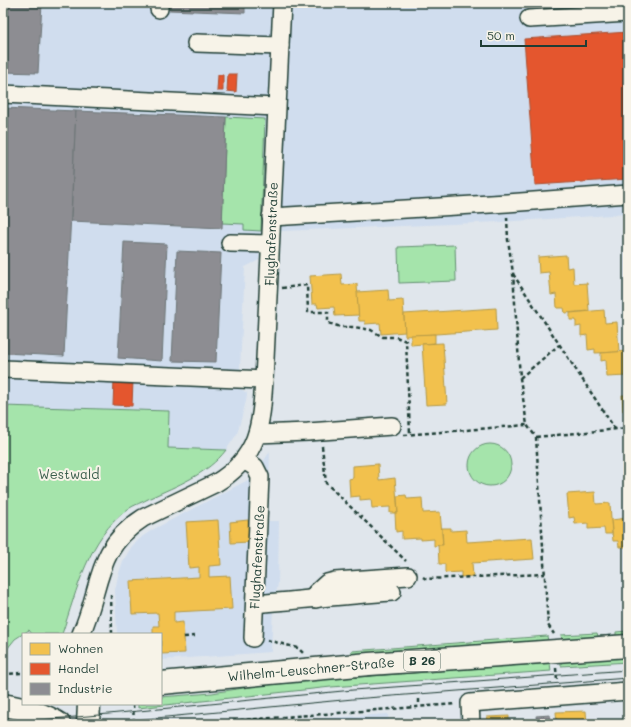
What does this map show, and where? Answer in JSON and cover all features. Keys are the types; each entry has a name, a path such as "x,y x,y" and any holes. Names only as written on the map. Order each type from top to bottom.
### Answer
{"main road":[{"name":"Wilhelm-Leuschner-Straße","path":"162,683 369,664 628,646"},
{"path":"3,696 22,694"},
{"path":"88,724 89,705"},
{"path":"3,706 35,713 52,719 59,724"}],"street":[{"name":"Flughafenstraße","path":"81,633 94,598 100,572 110,550 117,540 132,525 160,509 216,483 235,470 244,460 254,444 262,406 264,380 282,3"},
{"path":"529,19 628,13"},
{"path":"196,43 280,46"},
{"path":"3,94 276,107"},
{"path":"271,217 507,203 628,194"},
{"path":"230,243 270,244"},
{"path":"3,369 264,380"},
{"path":"257,434 392,426"},
{"name":"Flughafenstraße","path":"244,460 255,468 260,477 253,638"},
{"path":"321,596 327,583 335,580 412,571"},
{"path":"255,600 392,592"},
{"name":"Flughafenstraße","path":"92,633 94,598"},
{"path":"471,724 470,703 628,691"}],"path":[{"path":"507,203 508,240 513,273 520,378 527,425 536,437 548,625 554,633"},
{"path":"513,273 615,429"},
{"path":"268,289 307,285 308,312 328,312 328,323 341,327 354,327 371,330 383,338 396,337 406,341 410,434"},
{"path":"520,378 559,345"},
{"path":"536,437 628,428"},
{"path":"322,442 326,484 412,571 426,579 545,574"},
{"path":"111,590 112,633"},
{"path":"184,637 195,636"},
{"path":"253,638 271,640 298,648 305,655"},
{"path":"555,662 557,683"},
{"path":"3,674 22,673"},
{"path":"419,699 419,707"},
{"path":"191,724 470,703"},
{"path":"133,705 134,724"},
{"path":"286,724 291,716"}],"shaded area":[{"path":"3,3 628,3 628,214 500,222 261,231 259,260 245,267 239,388 247,393 246,401 237,434 226,450 168,448 169,411 3,406"},
{"path":"270,451 268,521 279,521 278,584 273,609 271,652 162,660 162,633 117,633 115,590 123,561 132,546 154,529 248,480 260,467"},
{"path":"388,714 389,724 236,724 251,723"}],"green space":[{"path":"226,117 265,119 261,231 244,230 244,224 222,223"},
{"path":"455,245 456,281 399,283 398,247"},
{"name":"Westwald","path":"3,406 169,411 168,448 226,450 201,473 128,509 114,521 93,550 79,583 62,633 31,633 29,630 22,633 15,639 3,654"},
{"path":"486,444 494,444 502,447 508,453 511,465 508,477 502,483 494,486 486,486 478,483 472,477 469,469 469,461 472,453 478,447"},
{"path":"628,631 628,635 562,640 561,635 597,633 598,636 616,635 616,632"},
{"path":"547,636 548,641 350,656 352,651"},
{"path":"628,656 628,662 561,666 561,661"},
{"path":"550,663 551,671 331,687 138,708 138,705 162,705 162,697 212,693 275,683"}],"building: Wohnen":[{"path":"566,255 567,268 573,267 574,284 587,283 589,311 565,313 564,308 557,308 556,294 551,295 549,272 539,273 538,257"},
{"path":"341,274 342,285 357,284 359,315 335,316 334,307 318,308 317,304 312,304 310,276"},
{"path":"388,290 389,301 403,300 405,332 381,334 380,323 365,324 365,321 359,321 357,292"},
{"path":"496,308 497,330 405,336 404,314"},
{"path":"604,310 605,323 617,322 619,352 595,353 595,349 588,350 587,335 581,336 581,326 576,327 576,320 570,320 570,313"},
{"path":"435,334 435,343 411,345 411,335"},
{"path":"443,343 447,404 426,405 422,344"},
{"path":"628,351 628,393 627,376 607,377 606,360 601,361 601,353"},
{"path":"622,395 628,395 628,410 623,411"},
{"path":"378,464 379,480 395,478 398,513 390,513 390,507 372,508 371,499 360,500 360,496 350,497 349,479 353,478 353,466"},
{"path":"595,492 596,504 610,503 612,534 605,534 604,528 588,529 588,523 575,524 574,517 569,518 567,494"},
{"path":"406,495 407,499 422,498 423,513 440,512 443,545 434,546 434,539 402,539 402,531 396,532 395,513 398,513 397,496"},
{"path":"628,518 628,547 619,547 618,541 613,541 611,520"},
{"path":"218,520 221,565 209,566 209,577 230,576 232,609 174,612 174,623 183,622 185,653 162,654 162,633 153,633 153,626 159,626 158,613 132,614 130,581 199,577 199,567 189,568 186,522"},
{"path":"248,520 249,542 231,543 230,522"},
{"path":"442,528 451,528 451,531 466,530 467,542 532,538 534,559 472,563 473,576 461,577 461,572 445,573 445,564 439,564 438,545 443,545"},
{"path":"586,711 587,724 557,724 556,712"},
{"path":"509,716 509,723 513,724 487,724 487,717"},
{"path":"455,720 455,724 431,724 431,722"}],"building: Handel":[{"path":"628,32 628,179 535,185 524,39"},
{"path":"228,74 237,74 236,92 227,91"},
{"path":"218,75 223,75 223,91 217,91"},
{"path":"114,380 133,381 132,406 113,405"}],"building: Industrie":[{"path":"3,3 42,3 38,73 3,72"},
{"path":"169,3 245,3 245,13 169,10"},
{"path":"3,108 76,111 64,356 3,353"},
{"path":"76,111 226,117 222,228 71,221"},
{"path":"124,242 167,244 162,361 118,358"},
{"path":"177,251 221,253 216,362 172,361"},
{"path":"550,715 551,724 537,724 536,716"}],"tram line":[{"path":"3,723 353,690 628,670"},
{"path":"94,724 353,699 628,678"}]}
